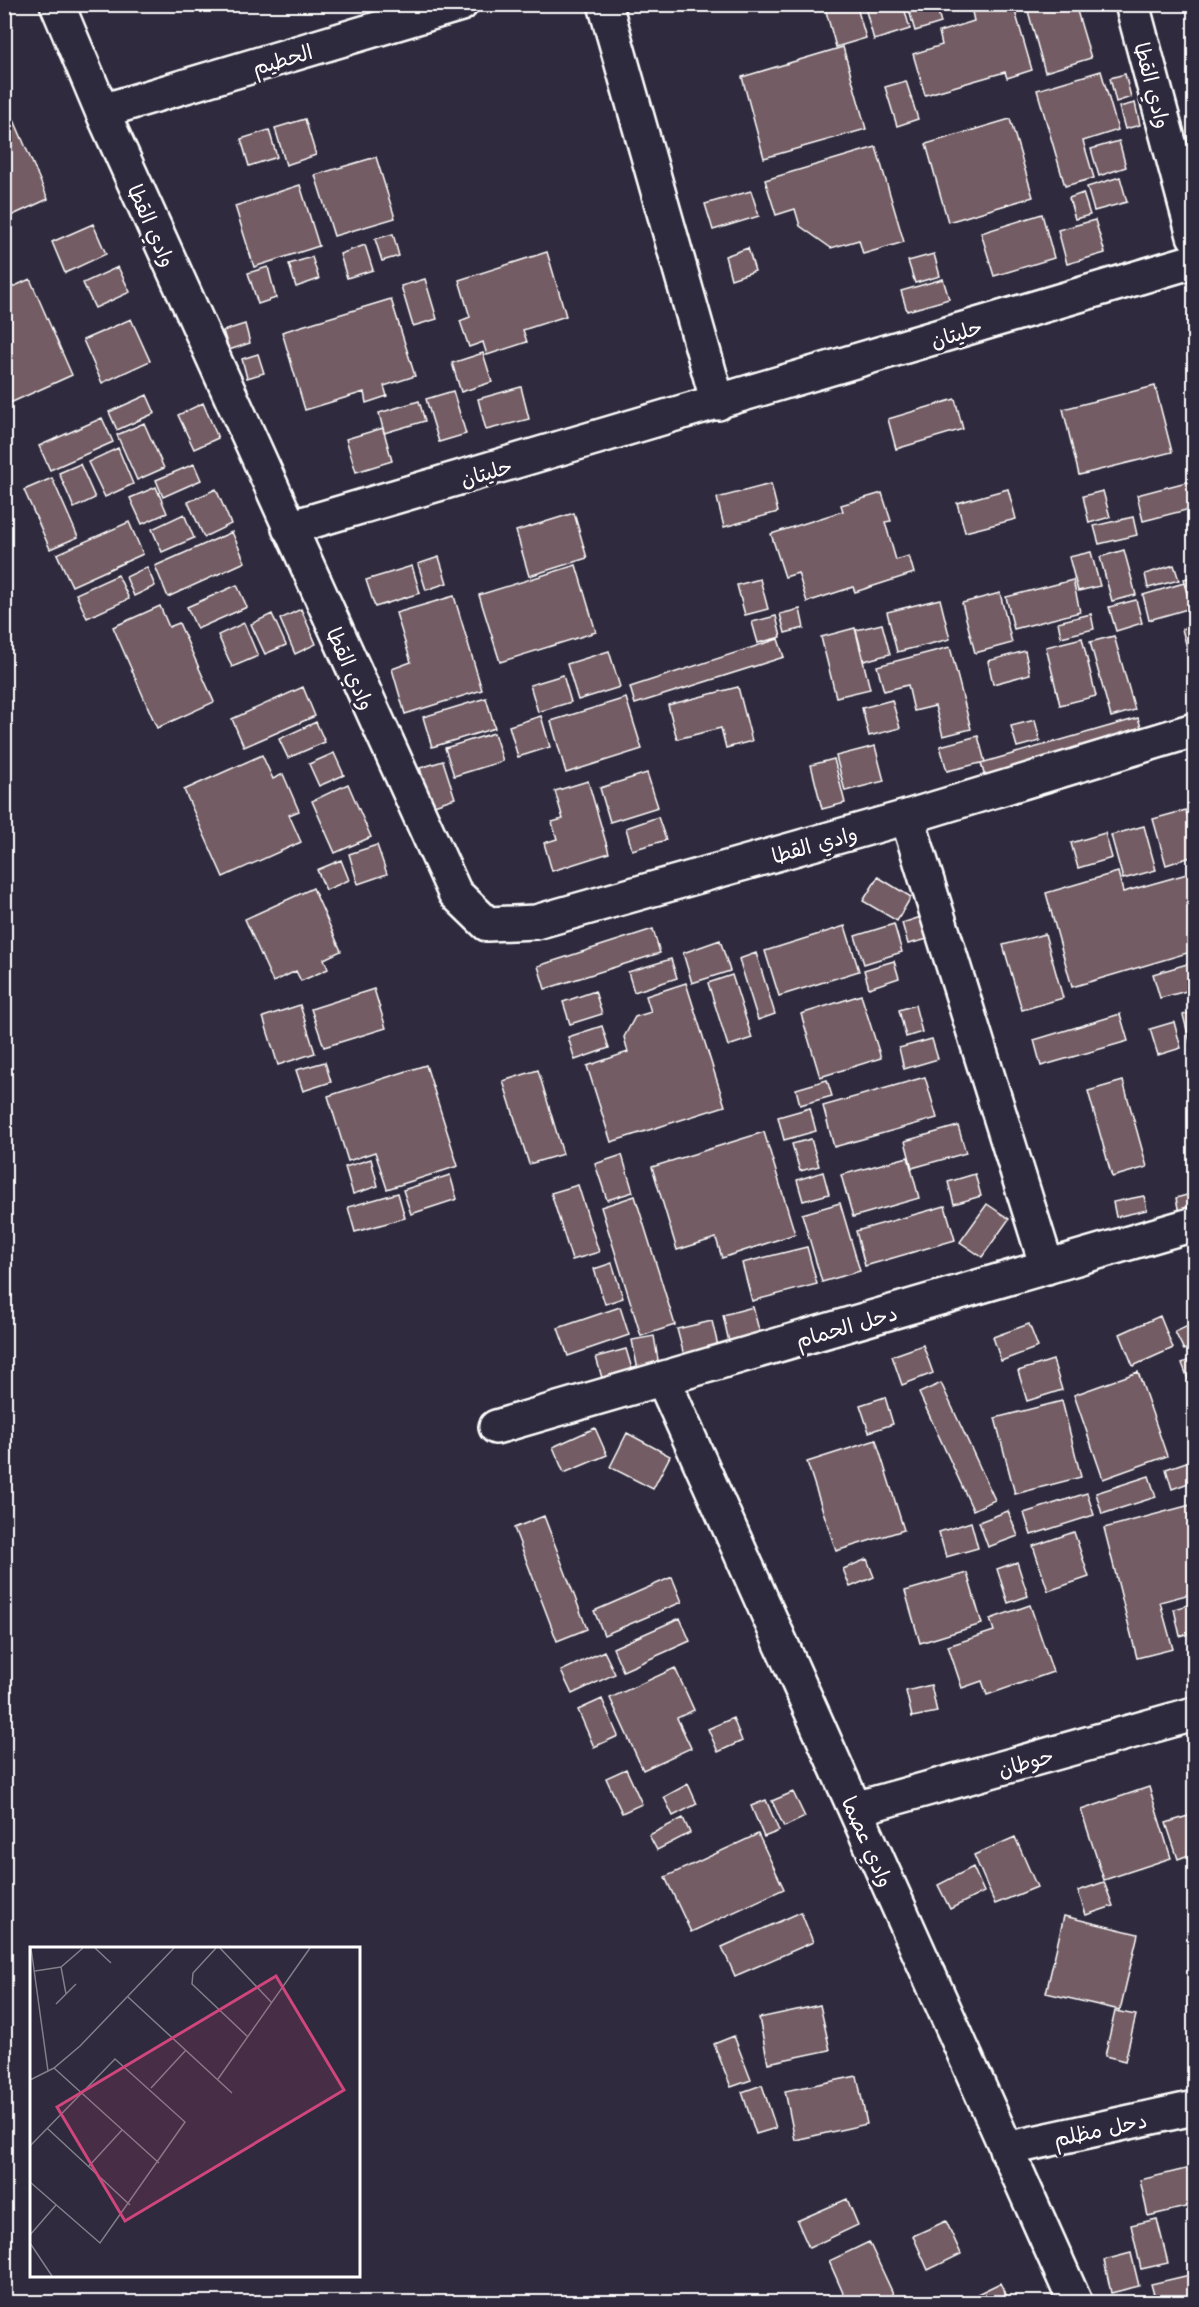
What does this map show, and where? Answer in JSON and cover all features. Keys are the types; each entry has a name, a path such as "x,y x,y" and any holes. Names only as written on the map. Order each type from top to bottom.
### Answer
{"street":[{"name":"وادي القطا","path":"57,4 102,111 455,894 487,924 536,922 907,817 1194,730"},
{"name":"الحطيم","path":"102,111 461,4"},
{"path":"605,4 718,403"},
{"name":"وادي القطا","path":"1132,4 1194,236"},
{"name":"حليتان","path":"289,528 1194,261"},
{"path":"907,817 1047,1267"},
{"name":"دحل الحمام","path":"496,1427 1194,1224"},
{"name":"وادي عصما","path":"663,1379 1075,2302"},
{"name":"حوطان","path":"855,1809 1194,1714"},
{"name":"دحل مظلم","path":"1006,2149 1194,2108"}],"building":[{"path":"824,4 856,4 866,38 836,47"},
{"path":"864,4 903,4 910,29 874,40"},
{"path":"907,4 936,4 941,23 915,31"},
{"path":"998,4 1013,4 1032,70 1007,78 1005,72 925,95 913,54 942,45 939,32 974,21 972,12"},
{"path":"1026,4 1075,4 1091,58 1045,72"},
{"path":"843,47 866,129 764,158 742,77"},
{"path":"1101,71 1118,130 1083,141 1094,178 1065,186 1037,90"},
{"path":"1125,74 1131,97 1116,102 1110,78"},
{"path":"906,81 918,119 897,126 885,87"},
{"path":"4,99 48,199 4,219"},
{"path":"1135,103 1140,125 1125,129 1119,107"},
{"path":"305,119 316,155 286,165 275,128"},
{"path":"1010,119 1033,197 948,222 926,144"},
{"path":"269,130 277,157 249,166 241,139"},
{"path":"1119,141 1126,167 1099,176 1091,149"},
{"path":"876,147 904,242 863,254 859,240 831,248 800,226 795,209 776,215 765,180"},
{"path":"376,157 395,218 334,236 315,175"},
{"path":"1120,177 1127,202 1094,211 1087,187"},
{"path":"300,185 319,246 254,267 235,206"},
{"path":"751,191 759,216 713,230 705,204"},
{"path":"1083,193 1090,215 1075,219 1069,198"},
{"path":"1042,214 1054,258 994,276 981,233"},
{"path":"1095,220 1105,253 1067,264 1058,230"},
{"path":"93,224 106,254 65,273 52,242"},
{"path":"393,234 399,256 382,261 375,239"},
{"path":"365,245 373,270 347,278 340,254"},
{"path":"748,248 755,271 731,279 725,256"},
{"path":"547,252 566,316 523,330 527,342 487,355 483,342 469,347 460,321 470,317 459,280"},
{"path":"934,254 940,276 915,283 908,261"},
{"path":"312,257 319,279 296,287 289,264"},
{"path":"118,267 130,292 95,308 83,283"},
{"path":"268,267 276,298 258,304 248,273"},
{"path":"30,279 72,375 8,404 4,395 4,291"},
{"path":"425,279 437,319 413,326 401,286"},
{"path":"943,279 949,299 907,311 901,291"},
{"path":"391,299 415,376 384,386 387,396 366,403 364,392 305,410 282,332"},
{"path":"131,319 150,361 102,383 83,340"},
{"path":"245,324 250,343 229,350 223,331"},
{"path":"483,353 492,382 461,392 452,363"},
{"path":"258,354 264,373 247,378 242,359"},
{"path":"1155,386 1172,452 1079,475 1063,409"},
{"path":"521,387 529,419 486,430 478,399"},
{"path":"453,391 466,434 439,442 426,399"},
{"path":"147,395 155,413 117,430 109,412"},
{"path":"955,399 963,429 896,449 888,419"},
{"path":"419,401 425,421 384,433 379,413"},
{"path":"203,403 218,438 194,449 178,415"},
{"path":"102,418 113,442 50,470 39,446"},
{"path":"144,423 164,468 137,480 117,435"},
{"path":"383,428 392,461 356,472 346,439"},
{"path":"118,448 133,484 105,497 88,462"},
{"path":"80,464 95,498 74,508 59,473"},
{"path":"194,464 201,480 163,497 156,480"},
{"path":"52,478 78,537 50,549 24,490"},
{"path":"1194,480 1194,508 1143,521 1137,495"},
{"path":"771,484 778,512 724,527 717,498"},
{"path":"156,487 167,513 142,524 130,498"},
{"path":"216,489 231,524 204,537 188,502"},
{"path":"1008,489 1016,519 965,532 957,503"},
{"path":"1103,491 1110,517 1089,523 1083,496"},
{"path":"882,493 891,521 885,522 896,560 909,556 914,573 855,592 853,587 807,602 798,573 785,577 771,534 843,511 841,505"},
{"path":"574,513 587,558 529,576 516,531"},
{"path":"184,514 194,538 162,552 152,529"},
{"path":"1133,517 1137,535 1099,544 1094,526"},
{"path":"129,522 143,554 72,586 57,554"},
{"path":"232,532 245,562 168,597 155,566"},
{"path":"1124,550 1136,595 1112,601 1100,557"},
{"path":"1091,552 1100,586 1078,591 1069,557"},
{"path":"439,557 447,583 426,590 418,564"},
{"path":"576,565 596,632 500,662 479,595"},
{"path":"1174,565 1179,580 1148,588 1145,574"},
{"path":"412,566 420,593 375,607 366,580"},
{"path":"147,567 155,586 134,596 126,577"},
{"path":"118,575 129,599 87,618 76,594"},
{"path":"1194,576 1194,603 1191,604 1184,579"},
{"path":"760,579 768,609 745,615 737,585"},
{"path":"1073,580 1080,612 1014,629 1006,597"},
{"path":"1184,583 1191,608 1149,620 1143,595"},
{"path":"237,585 247,607 197,629 187,607"},
{"path":"1000,593 1012,643 975,653 962,603"},
{"path":"454,596 482,690 405,714 392,669 411,662 396,613"},
{"path":"940,599 950,639 897,652 887,612"},
{"path":"1136,600 1142,623 1116,631 1109,607"},
{"path":"160,606 169,627 179,623 214,702 157,728 113,627"},
{"path":"301,609 316,644 295,654 280,619"},
{"path":"800,609 804,628 785,633 780,614"},
{"path":"272,614 286,645 265,654 251,624"},
{"path":"1091,614 1094,629 1061,637 1058,622"},
{"path":"776,616 781,637 758,643 752,622"},
{"path":"244,623 258,656 232,667 218,635"},
{"path":"882,624 890,654 864,661 856,630"},
{"path":"1194,625 1194,674 1182,629"},
{"path":"855,628 870,689 836,697 821,637"},
{"path":"1114,636 1135,710 1111,717 1090,642"},
{"path":"1082,638 1096,696 1060,705 1046,647"},
{"path":"778,639 784,657 635,704 630,687"},
{"path":"950,647 971,729 943,736 935,706 914,711 908,685 884,691 877,666"},
{"path":"609,651 620,687 578,700 567,664"},
{"path":"1025,651 1030,674 993,684 988,661"},
{"path":"563,675 571,702 538,712 530,685"},
{"path":"303,687 315,716 244,747 232,719"},
{"path":"738,687 752,741 726,748 721,728 677,739 668,705"},
{"path":"486,698 495,728 432,747 423,717"},
{"path":"626,698 642,749 566,773 551,721"},
{"path":"892,700 900,728 869,736 862,708"},
{"path":"541,716 550,747 518,757 509,726"},
{"path":"1138,718 1144,736 986,781 981,763"},
{"path":"1035,720 1040,741 1017,747 1011,726"},
{"path":"316,722 325,742 288,758 279,739"},
{"path":"494,733 503,761 454,776 445,748"},
{"path":"978,736 985,762 947,771 940,746"},
{"path":"875,746 884,781 845,791 836,756"},
{"path":"334,753 344,775 319,786 309,764"},
{"path":"262,755 273,779 283,774 299,811 289,815 301,842 223,877 184,790"},
{"path":"834,759 845,803 822,809 811,765"},
{"path":"443,761 455,798 431,806 420,768"},
{"path":"647,773 658,807 610,822 600,788"},
{"path":"588,781 609,853 552,871 544,843 557,839 552,822 563,819 555,791"},
{"path":"348,784 371,837 335,853 312,801"},
{"path":"1186,810 1194,841 1194,856 1166,865 1153,819"},
{"path":"658,817 666,840 632,850 626,828"},
{"path":"1144,826 1156,870 1123,879 1111,835"},
{"path":"1105,833 1112,858 1078,868 1071,843"},
{"path":"377,845 387,874 358,884 349,854"},
{"path":"341,860 349,880 326,890 317,870"},
{"path":"1118,872 1123,892 1194,872 1194,951 1072,987 1046,893"},
{"path":"878,877 911,897 897,921 863,901"},
{"path":"313,888 341,951 324,959 328,969 301,981 296,971 273,982 245,919"},
{"path":"921,917 928,939 908,944 902,923"},
{"path":"894,924 902,952 864,964 855,936"},
{"path":"845,926 859,971 779,996 765,951"},
{"path":"653,929 660,953 545,989 538,966"},
{"path":"1045,934 1063,998 1022,1010 1003,945"},
{"path":"720,940 730,971 692,983 683,953"},
{"path":"756,953 775,1014 758,1020 739,959"},
{"path":"671,959 677,978 634,992 628,972"},
{"path":"894,961 899,978 869,988 864,970"},
{"path":"1194,962 1194,989 1160,998 1153,974"},
{"path":"732,975 752,1038 728,1046 708,983"},
{"path":"686,983 725,1106 611,1142 587,1066 628,1052 624,1037 635,1017 651,1012 646,996"},
{"path":"374,989 386,1028 324,1047 311,1009"},
{"path":"595,991 602,1014 570,1024 563,1002"},
{"path":"861,995 881,1058 820,1077 801,1014"},
{"path":"300,1005 315,1053 278,1065 263,1017"},
{"path":"915,1005 922,1032 906,1037 899,1010"},
{"path":"1194,1011 1194,1057 1183,1015"},
{"path":"1120,1014 1128,1041 1041,1066 1034,1040"},
{"path":"1174,1022 1181,1048 1158,1055 1150,1029"},
{"path":"602,1026 609,1048 575,1060 568,1037"},
{"path":"932,1039 938,1059 904,1069 899,1048"},
{"path":"325,1062 331,1082 303,1091 296,1070"},
{"path":"426,1065 458,1166 387,1189 375,1152 348,1161 328,1096"},
{"path":"538,1070 563,1154 529,1164 503,1081"},
{"path":"925,1077 937,1118 834,1147 823,1106"},
{"path":"827,1080 832,1096 800,1105 796,1089"},
{"path":"1123,1081 1147,1167 1112,1177 1088,1091"},
{"path":"810,1108 816,1131 784,1140 778,1117"},
{"path":"958,1126 966,1153 912,1168 905,1141"},
{"path":"764,1132 795,1234 722,1258 716,1238 677,1250 652,1167"},
{"path":"811,1139 819,1166 800,1171 792,1144"},
{"path":"622,1155 633,1192 607,1200 595,1164"},
{"path":"908,1157 919,1198 853,1217 841,1175"},
{"path":"371,1159 378,1186 353,1194 345,1167"},
{"path":"823,1172 829,1194 803,1201 797,1180"},
{"path":"975,1174 981,1196 954,1204 948,1182"},
{"path":"450,1175 457,1199 411,1214 403,1190"},
{"path":"578,1185 599,1252 572,1260 551,1193"},
{"path":"398,1193 405,1218 355,1232 348,1207"},
{"path":"1194,1193 1194,1208 1179,1213 1176,1198"},
{"path":"635,1196 675,1325 641,1336 601,1207"},
{"path":"1144,1196 1147,1210 1116,1217 1113,1202"},
{"path":"840,1203 860,1271 822,1282 802,1214"},
{"path":"987,1204 1009,1219 982,1257 960,1242"},
{"path":"945,1206 955,1240 865,1266 856,1231"},
{"path":"807,1247 817,1284 752,1301 742,1263"},
{"path":"612,1263 623,1298 605,1304 594,1269"},
{"path":"620,1307 629,1335 568,1356 558,1328"},
{"path":"753,1307 760,1334 729,1342 723,1315"},
{"path":"1160,1316 1173,1348 1133,1366 1120,1334"},
{"path":"712,1321 719,1350 685,1359 677,1329"},
{"path":"1194,1323 1194,1346 1184,1350 1175,1332"},
{"path":"1029,1324 1038,1347 1001,1361 993,1337"},
{"path":"654,1336 659,1366 638,1370 632,1340"},
{"path":"923,1345 933,1373 902,1385 892,1356"},
{"path":"626,1349 632,1369 602,1378 596,1357"},
{"path":"1194,1358 1194,1395 1182,1363"},
{"path":"1053,1360 1062,1390 1027,1401 1018,1371"},
{"path":"1138,1372 1167,1456 1103,1479 1074,1395"},
{"path":"941,1383 995,1500 973,1510 919,1393"},
{"path":"885,1397 893,1424 869,1432 860,1405"},
{"path":"1062,1401 1081,1477 1015,1494 995,1418"},
{"path":"595,1428 607,1455 564,1473 553,1447"},
{"path":"627,1433 670,1456 653,1489 610,1467"},
{"path":"876,1440 904,1530 836,1551 807,1462"},
{"path":"1192,1460 1194,1481 1172,1489 1166,1469"},
{"path":"1149,1476 1156,1497 1102,1514 1096,1493"},
{"path":"1087,1493 1094,1515 1031,1535 1024,1513"},
{"path":"1194,1504 1194,1593 1160,1602 1173,1649 1137,1658 1104,1528"},
{"path":"1008,1511 1018,1536 988,1547 979,1522"},
{"path":"544,1516 587,1629 557,1641 514,1528"},
{"path":"971,1522 978,1548 946,1557 939,1532"},
{"path":"1074,1532 1089,1577 1048,1591 1033,1546"},
{"path":"867,1559 874,1577 850,1587 843,1569"},
{"path":"1017,1562 1028,1596 1008,1603 997,1569"},
{"path":"967,1573 982,1624 920,1643 905,1591"},
{"path":"672,1577 682,1602 604,1635 594,1611"},
{"path":"1194,1603 1194,1632 1180,1636 1174,1609"},
{"path":"1030,1605 1053,1672 987,1695 982,1681 962,1688 948,1646 994,1631 990,1619"},
{"path":"680,1618 690,1641 623,1671 613,1648"},
{"path":"604,1651 615,1674 572,1694 561,1671"},
{"path":"675,1668 694,1710 677,1718 691,1748 643,1770 610,1698"},
{"path":"931,1685 937,1712 912,1717 906,1691"},
{"path":"602,1699 618,1736 594,1747 578,1710"},
{"path":"733,1718 742,1741 718,1752 708,1729"},
{"path":"626,1769 642,1804 622,1813 606,1778"},
{"path":"688,1784 697,1804 673,1816 664,1797"},
{"path":"1149,1787 1171,1858 1104,1880 1081,1810"},
{"path":"793,1792 805,1817 784,1827 772,1801"},
{"path":"766,1800 779,1831 764,1837 751,1806"},
{"path":"1191,1815 1194,1828 1194,1853 1178,1859 1166,1823"},
{"path":"683,1818 690,1833 657,1850 649,1835"},
{"path":"758,1834 784,1889 691,1932 665,1877"},
{"path":"1015,1837 1037,1887 995,1904 974,1855"},
{"path":"973,1867 984,1892 950,1909 938,1885"},
{"path":"1104,1882 1113,1906 1086,1915 1078,1891"},
{"path":"801,1912 813,1942 735,1976 722,1947"},
{"path":"1064,1916 1138,1934 1120,2010 1046,1993"},
{"path":"820,2005 830,2050 768,2063 759,2018"},
{"path":"1115,2011 1136,2015 1125,2061 1105,2056"},
{"path":"734,2036 751,2080 731,2087 714,2044"},
{"path":"857,2076 867,2124 795,2140 785,2091"},
{"path":"762,2085 776,2128 756,2134 742,2092"},
{"path":"1194,2167 1194,2205 1148,2216 1140,2180"},
{"path":"847,2199 858,2225 809,2248 797,2221"},
{"path":"1157,2219 1168,2263 1141,2269 1131,2225"},
{"path":"946,2221 961,2254 928,2270 913,2236"},
{"path":"869,2242 897,2302 847,2302 829,2261"},
{"path":"1131,2253 1139,2286 1111,2293 1104,2260"},
{"path":"1194,2274 1194,2302 1156,2302 1151,2284"},
{"path":"1000,2283 1010,2302 961,2302"}]}
